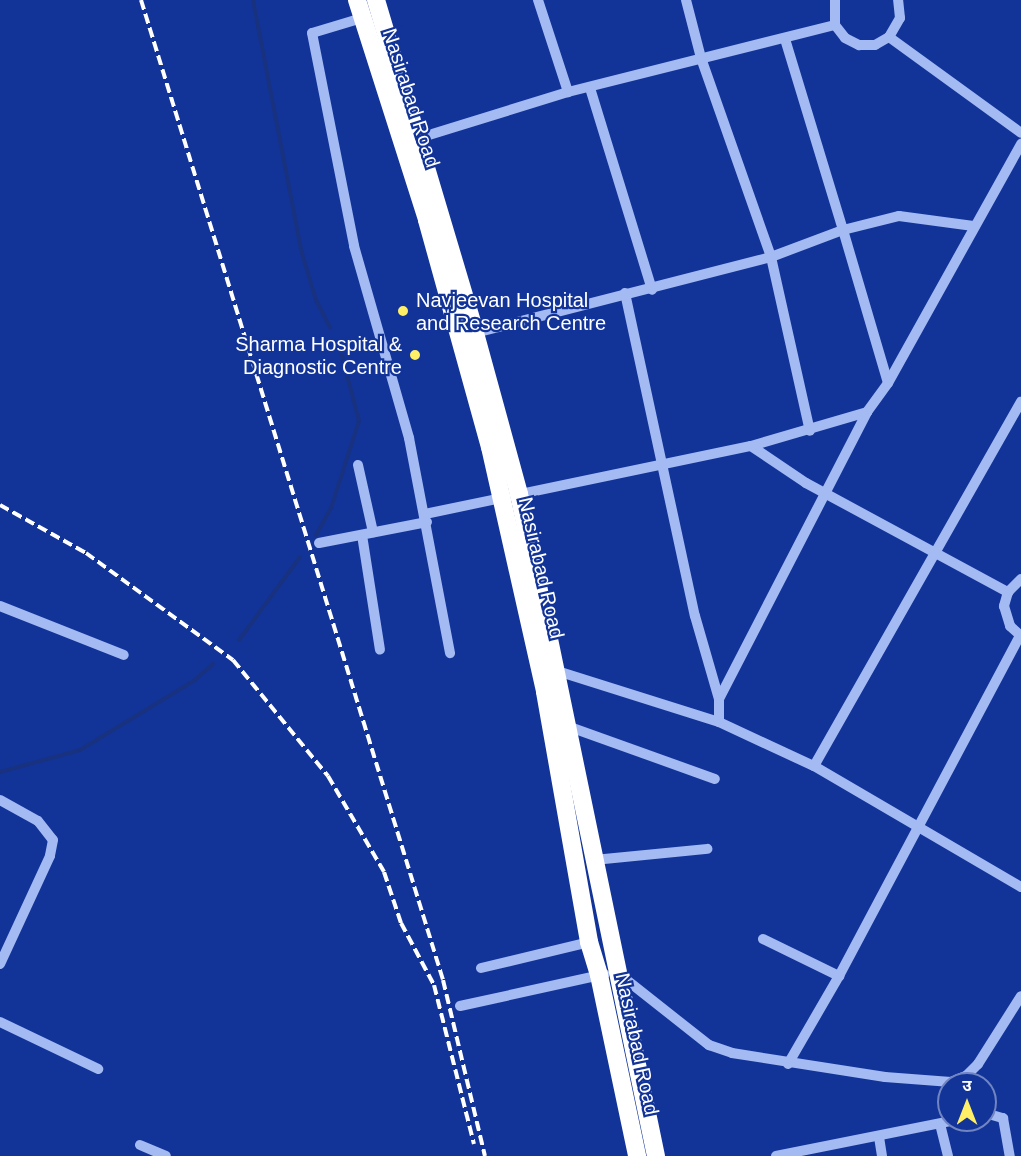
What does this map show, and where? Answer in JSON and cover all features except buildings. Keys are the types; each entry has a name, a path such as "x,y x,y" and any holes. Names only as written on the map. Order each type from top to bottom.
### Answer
{"highway":[{"name":"Nasirabad Road","path":"357,0 427,220 510,495 554,669 594,860 608,973 637,1156"},
{"name":"Nasirabad Road","path":"376,0 476,333 510,495 589,942 608,973 656,1156"}],"street":[{"path":"538,0 568,92"},
{"path":"686,0 701,58 771,256 810,430"},
{"path":"835,0 835,25 845,38 859,45 875,45 889,37 900,18 898,0"},
{"path":"362,18 312,33 354,246 400,403 426,518 450,654"},
{"path":"416,139 568,92 835,25"},
{"path":"889,37 1021,133"},
{"path":"785,39 888,383"},
{"path":"590,88 652,290"},
{"path":"719,699 867,412 888,383 973,226 1021,144"},
{"path":"476,333 625,293 652,290 771,256 843,230 899,216 973,226"},
{"path":"625,293 695,616 719,699 719,722"},
{"path":"814,766 1021,402"},
{"path":"319,543 368,533 510,495 662,466 751,446 867,412"},
{"path":"751,446 824,492 1008,592"},
{"path":"358,465 368,533 380,650"},
{"path":"788,1064 839,976 1020,636 1004,613 1008,592 1021,579"},
{"path":"0,606 124,655"},
{"path":"554,669 719,722 814,766 917,829 1021,887"},
{"path":"567,726 715,779"},
{"path":"0,800 38,822 53,840 50,856 0,964"},
{"path":"594,860 707,849"},
{"path":"763,939 839,976"},
{"path":"481,968 589,942"},
{"path":"460,1006 608,973 709,1045 788,1064 885,1077 951,1082 966,1076 978,1064 1021,997"},
{"path":"0,1022 98,1070"},
{"path":"997,1116 1003,1118 1011,1156"},
{"path":"776,1156 816,1153 937,1125"},
{"path":"942,1132 948,1156"},
{"path":"879,1137 882,1156"},
{"path":"140,1145 166,1156"}],"waterway":[{"path":"253,0 301,250 316,300 330,328"},
{"path":"316,535 331,508 359,421 340,348"},
{"path":"239,640 300,557"},
{"path":"0,772 80,750 195,680 213,664"}],"railway":[{"path":"141,0 443,980 485,1156"},
{"path":"0,505 86,553 233,660 328,776 384,872 401,923 434,985 474,1144"}],"place":[{"name":"Navjeevan Hospital and Research Centre","path":"403,311"},
{"name":"Sharma Hospital & Diagnostic Centre","path":"415,355"}]}
